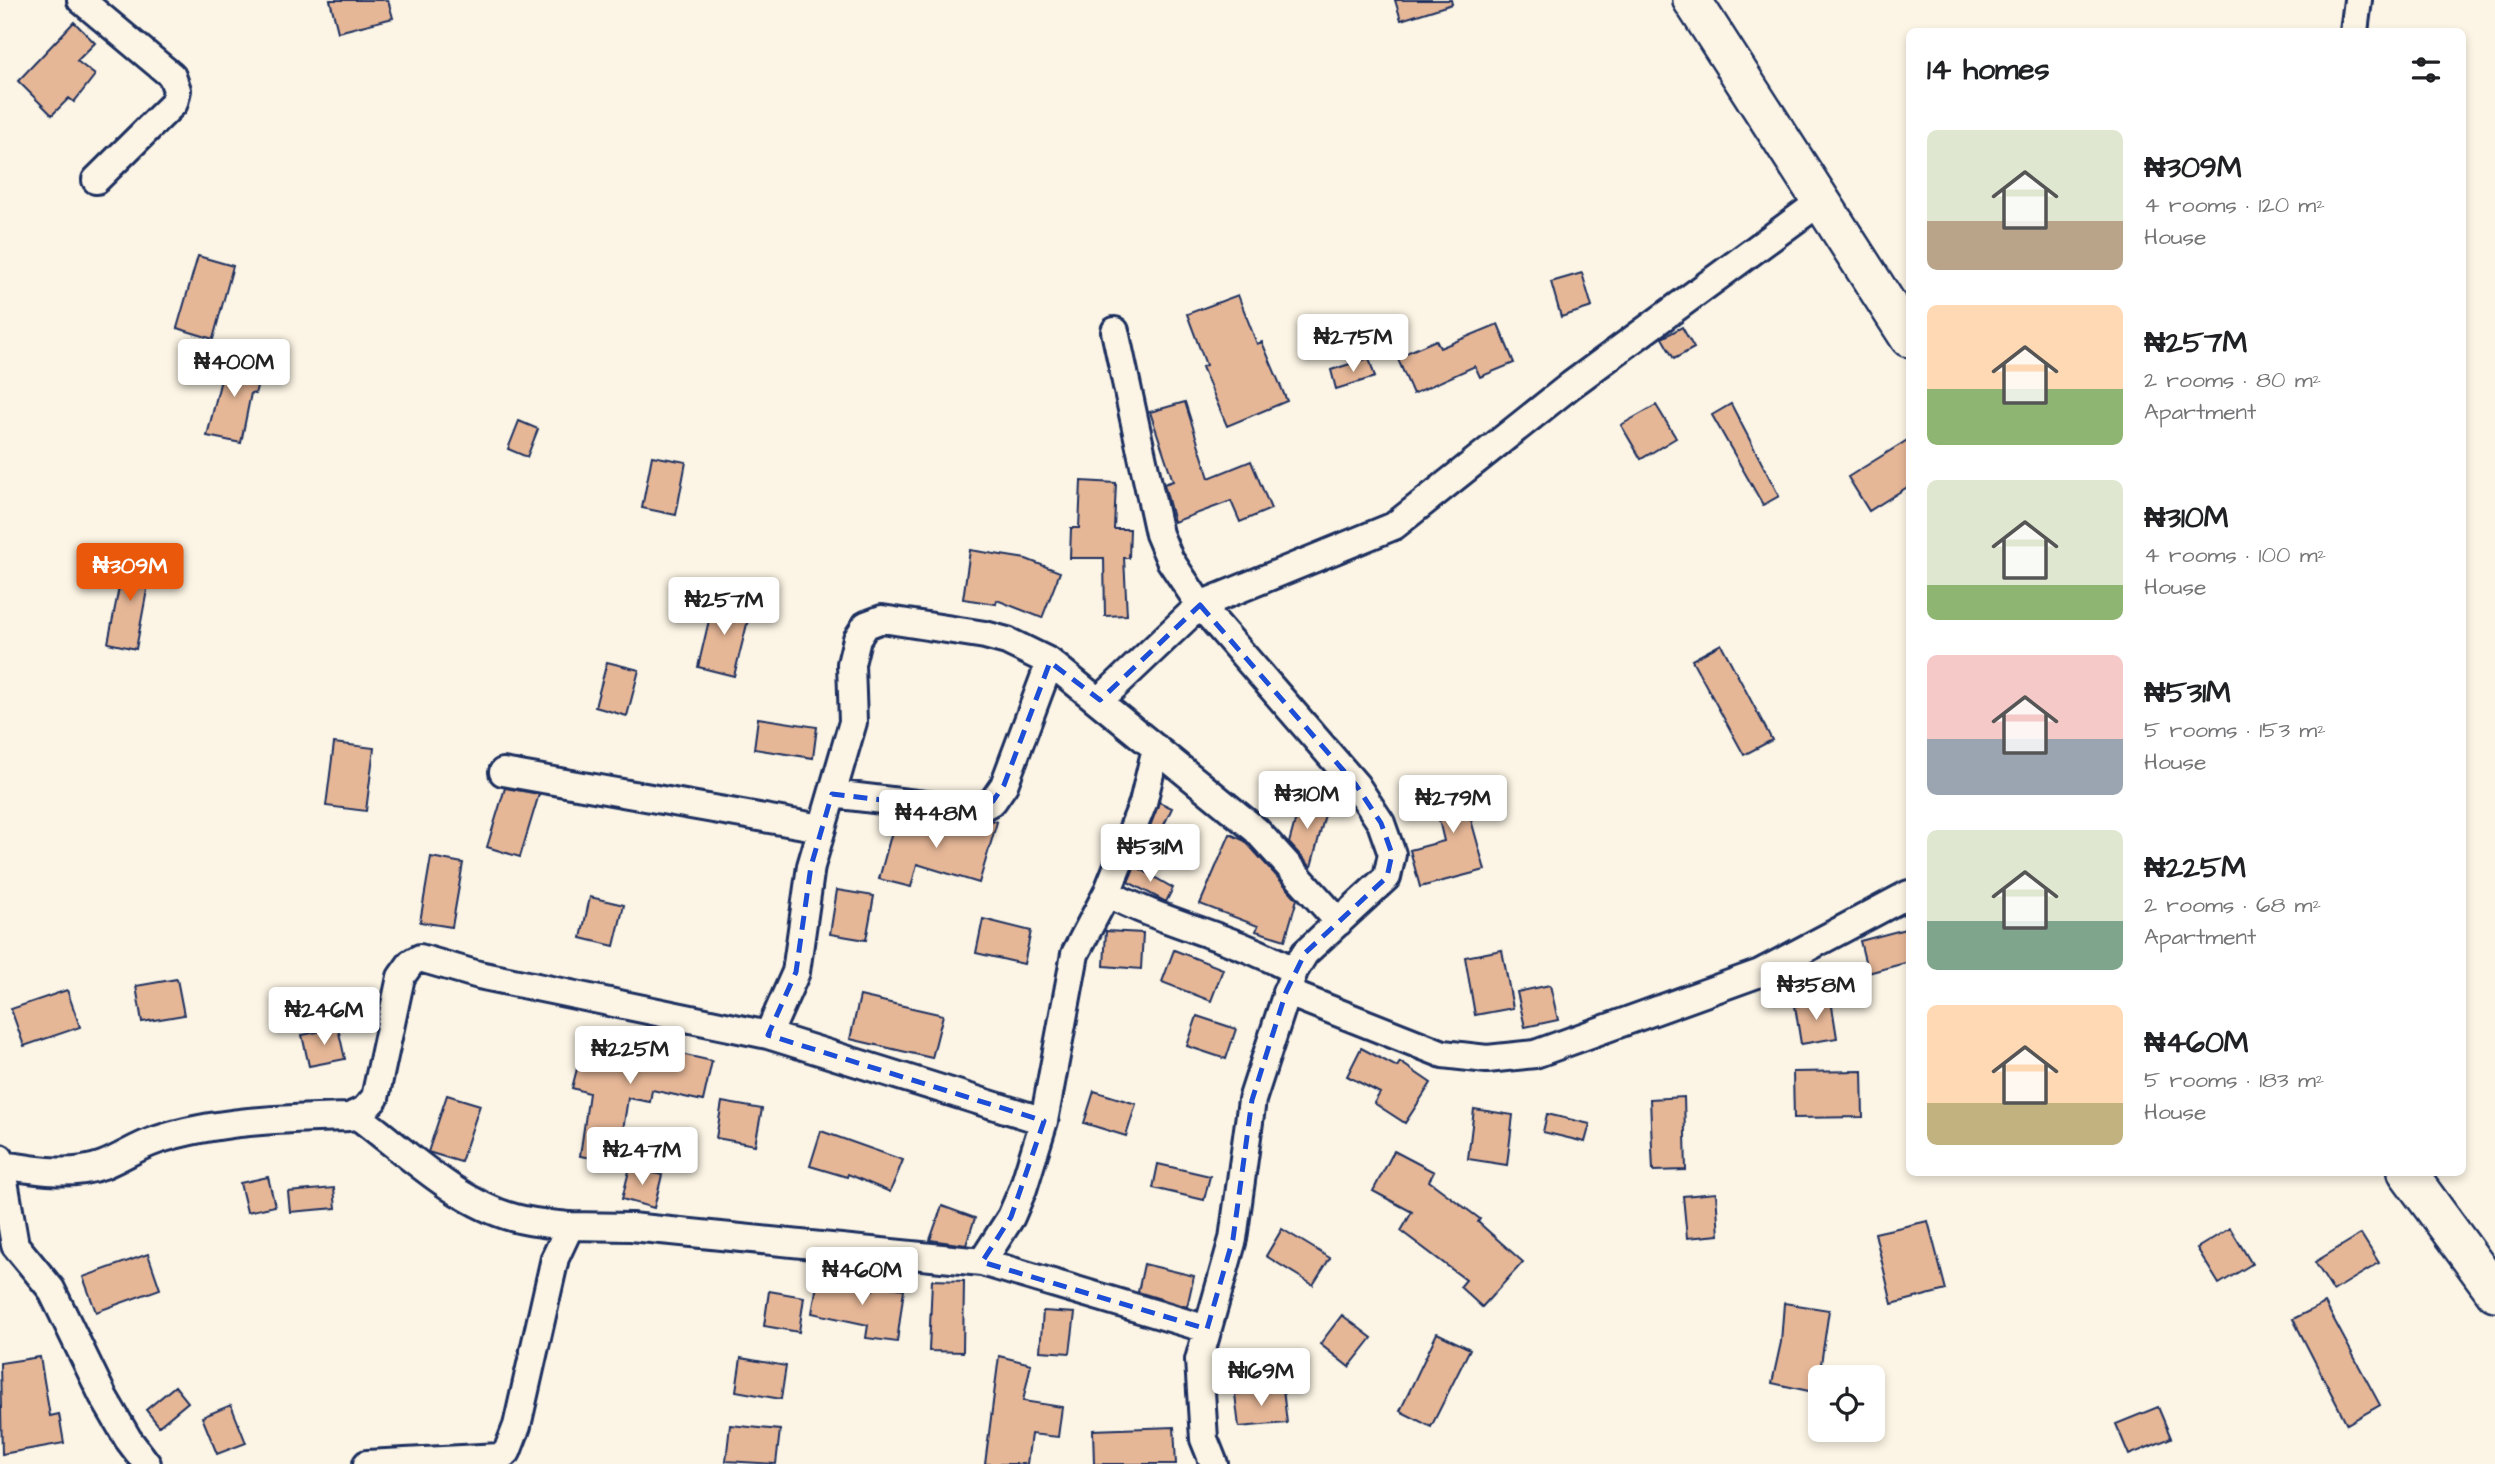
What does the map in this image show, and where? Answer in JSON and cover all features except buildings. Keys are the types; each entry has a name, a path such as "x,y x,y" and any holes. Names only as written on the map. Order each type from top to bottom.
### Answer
{"main road":[{"path":"1692,0 1906,333"},
{"path":"2410,1176 2495,1292"}],"street":[{"path":"81,0 172,76 177,90 174,103 96,180"},
{"path":"2354,28 2358,0"},
{"path":"1100,700 1200,605 1394,526 1571,385 1821,201"},
{"path":"1115,331 1159,534 1170,560 1200,605 1356,785 1381,823 1392,854 1387,877 1306,953 1290,981 1252,1100 1233,1239 1199,1360 1204,1439 1214,1464"},
{"path":"768,1035 796,972 808,882 821,828 853,722 851,664 857,639 866,625 882,619 985,635 1007,641 1050,662 1100,700 1256,830 1339,922"},
{"path":"832,794 975,811 993,801 1004,785 1050,662"},
{"path":"982,1262 1015,1207 1044,1121 1075,954 1107,893 1143,803 1156,748"},
{"path":"503,772 821,828"},
{"path":"1107,893 1149,914 1262,952 1290,981 1443,1054 1487,1059 1535,1054 1760,974 1906,896"},
{"path":"150,1463 128,1439 103,1396 51,1289 8,1247 1,1161 43,1172 71,1171 100,1166 156,1140 237,1123 355,1114 375,1098 401,977 411,963 420,958 479,975 768,1035 1044,1121"},
{"path":"355,1114 446,1183 482,1204 515,1218 570,1226 656,1229 982,1262 1208,1329"},
{"path":"367,1464 500,1457 507,1452 517,1426 555,1258 570,1226"}],"highlighted area":[{"path":"1200,605 1356,785 1381,823 1392,854 1387,877 1305,953 1286,992 1252,1100 1233,1239 1207,1329 982,1262 1011,1217 1044,1121 768,1035 796,972 811,866 832,794 975,811 993,801 1004,785 1050,662 1100,700"}]}
